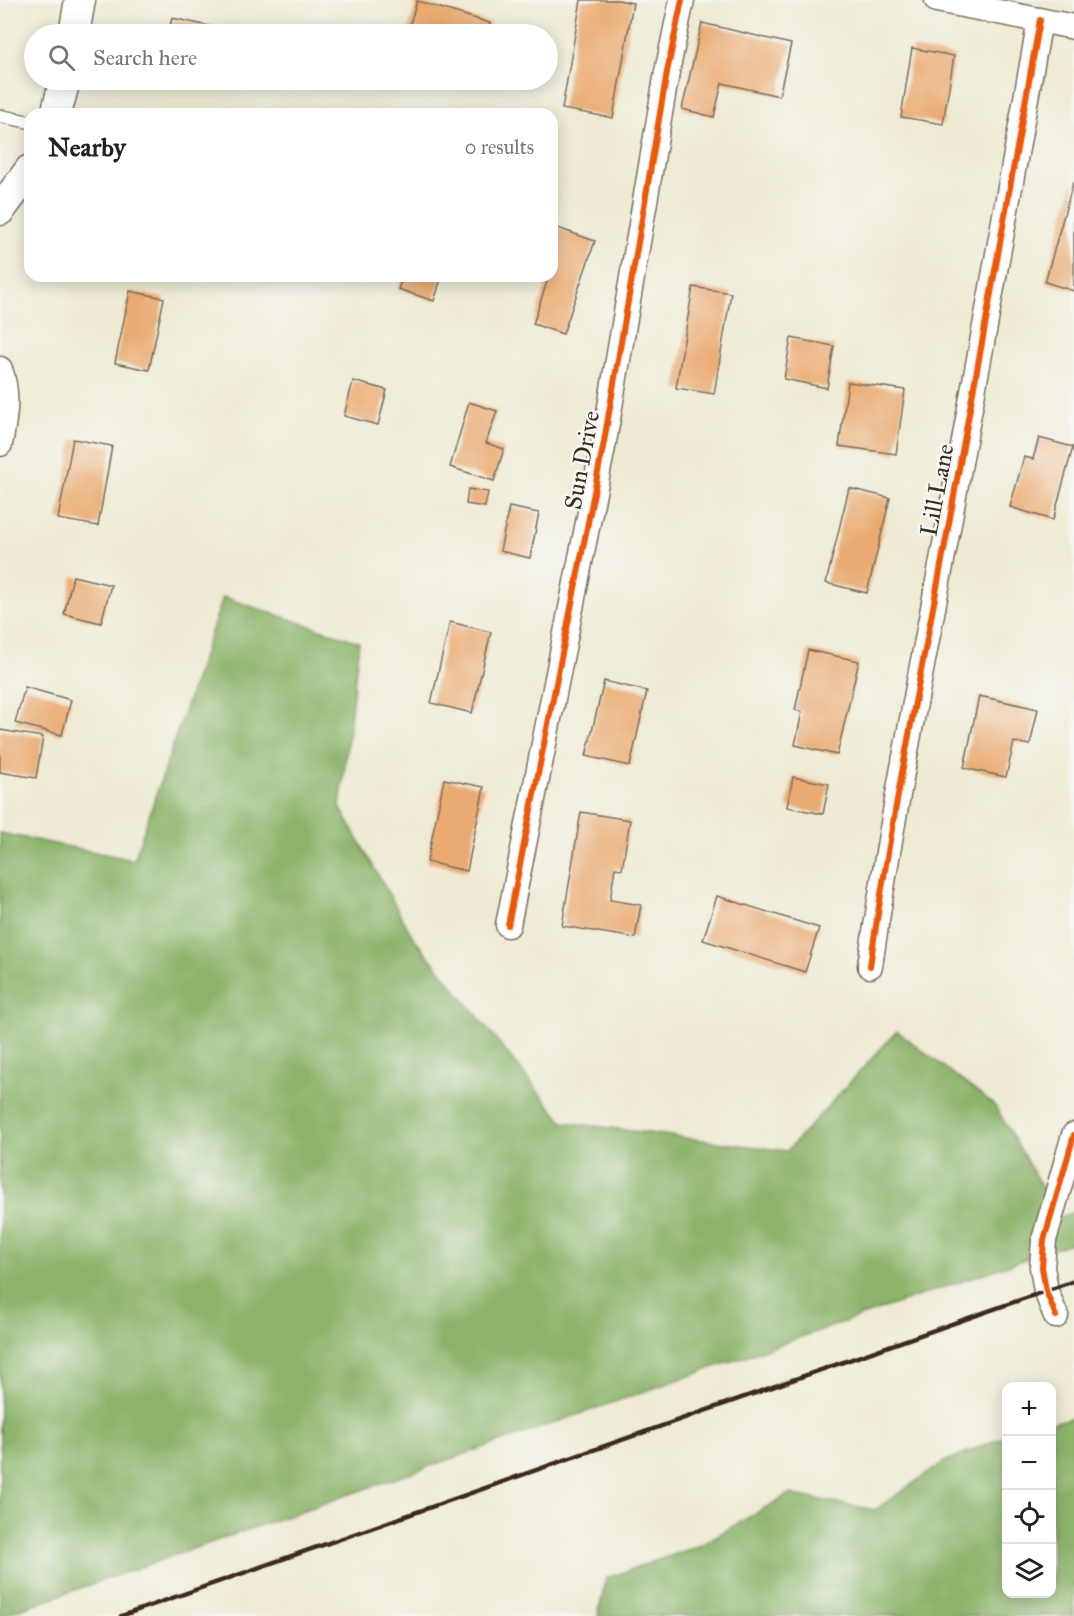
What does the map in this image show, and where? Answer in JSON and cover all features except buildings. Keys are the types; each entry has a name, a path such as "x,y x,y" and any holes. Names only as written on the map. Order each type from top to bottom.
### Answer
{"street":[{"path":"76,24 80,0"},
{"name":"Sun Drive","path":"508,925 604,442 667,72 682,0"},
{"path":"937,0 1074,27"},
{"name":"Lill Lane","path":"870,966 901,771 961,462 1040,20"},
{"path":"58,108 62,90"},
{"path":"0,210 24,178"},
{"path":"0,369 6,392 6,408 0,444"},
{"path":"1056,1316 1046,1291 1042,1268 1044,1240 1074,1136"}],"lane":[{"path":"0,116 24,121"}],"green space":[{"path":"223,597 359,642 340,807 413,937 563,1122 787,1151 897,1031 995,1106 1059,1217 1074,1212 1074,1242 0,1616 0,833 134,860"},
{"path":"1074,1417 1074,1616 598,1616 606,1578 699,1546 789,1494 875,1510 944,1462 1002,1438 1002,1598 1056,1598 1056,1422"}],"railway":[{"path":"121,1616 1074,1281"}],"cycle path":[{"path":"508,925 604,442 667,72 682,0"},
{"path":"870,966 896,804 1040,20"},
{"path":"1056,1316 1046,1291 1042,1267 1044,1240 1074,1135"}]}
